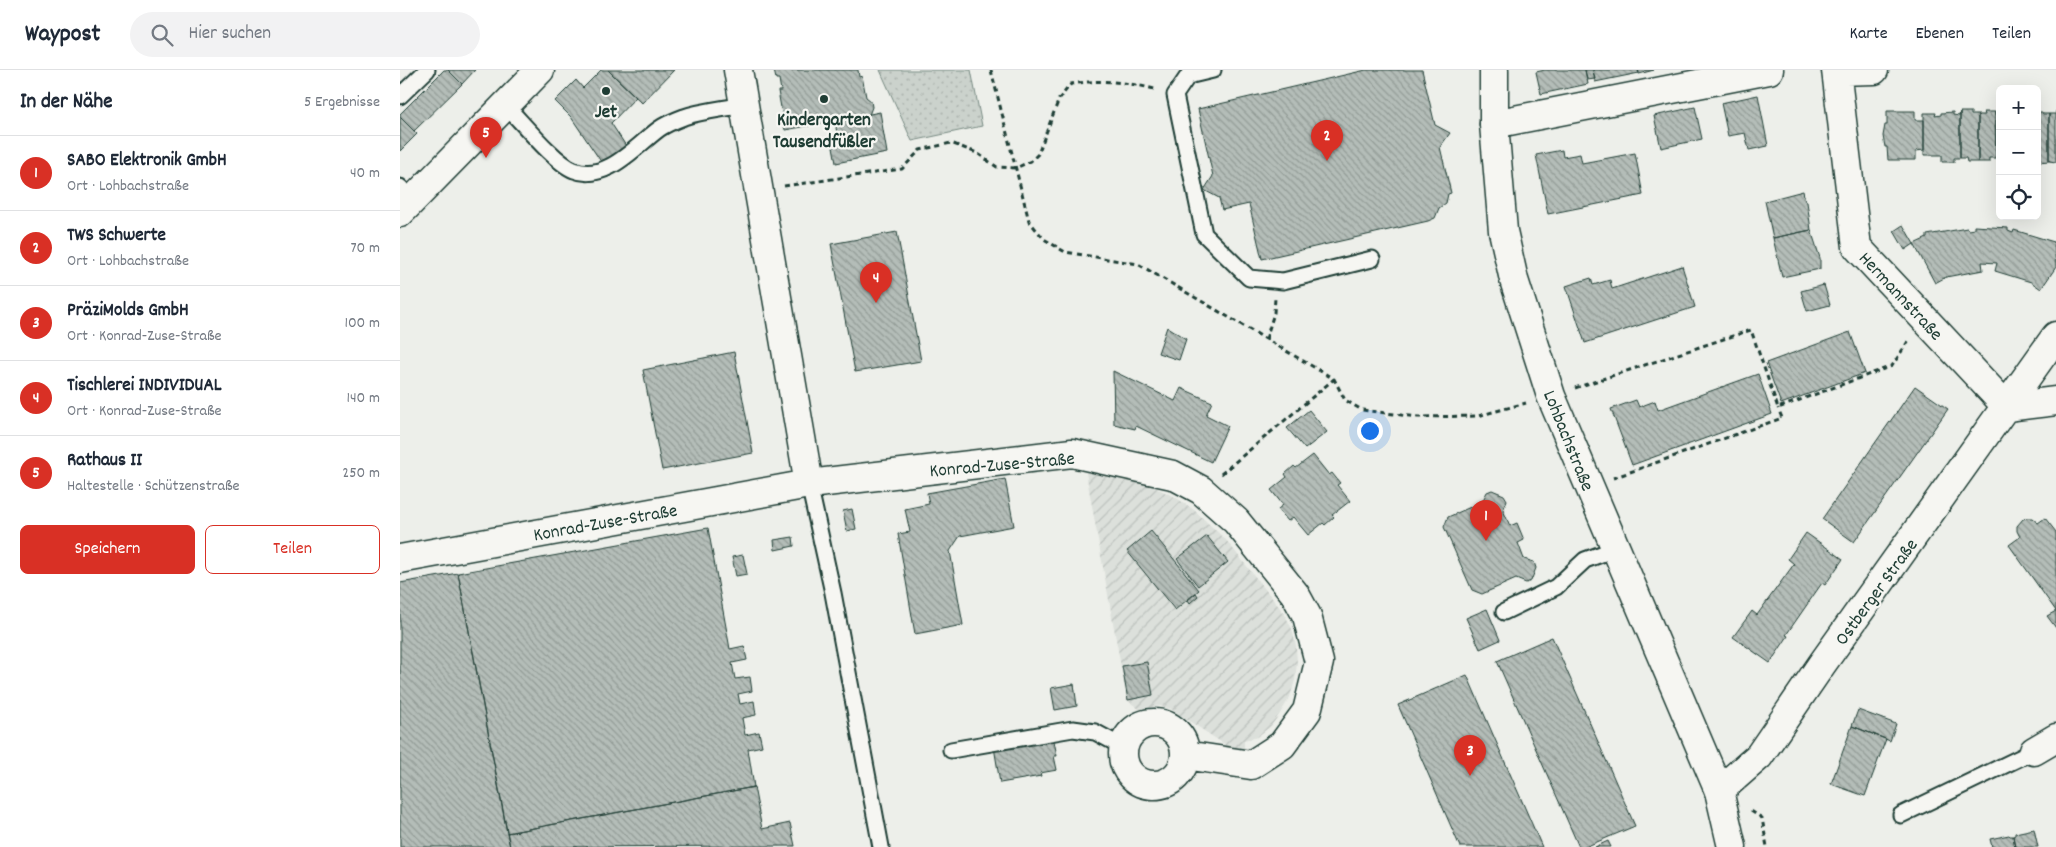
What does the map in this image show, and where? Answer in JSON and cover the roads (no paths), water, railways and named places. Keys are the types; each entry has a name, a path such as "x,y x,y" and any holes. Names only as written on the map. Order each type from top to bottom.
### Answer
{"street":[{"path":"404,200 540,70"},
{"path":"738,70 809,484"},
{"name":"Lohbachstraße","path":"1494,70 1494,124 1503,230 1514,280 1551,396 1588,487 1719,791"},
{"path":"1494,124 1768,70"},
{"name":"Hermannstraße","path":"1874,70 1836,70 1856,247 2007,407"},
{"name":"Ostberger Straße","path":"1719,791 1759,756 1822,664 2056,336"},
{"path":"2007,407 2056,401"},
{"name":"Konrad-Zuse-Straße","path":"400,559 809,484 1072,453 1172,475 1201,490 1236,521 1296,594 1307,616 1319,662 1307,711 1282,745 1252,765 1185,755"},
{"path":"1151,722 1161,723 1178,732 1184,746 1183,765 1175,777 1162,784 1148,785 1134,778 1128,771 1124,762 1123,747 1127,738 1137,728 1151,722"},
{"path":"1719,791 1732,847"}],"lane":[{"path":"400,96 426,70"},
{"path":"1213,70 1188,76 1175,95 1204,234 1249,278 1283,281 1372,259"},
{"path":"505,105 563,165 576,171 589,173 606,168 624,157 661,127 684,117 743,105"},
{"path":"809,484 833,593 881,847"},
{"path":"1504,612 1556,587 1585,560 1615,549"},
{"path":"950,750 1074,729 1095,732 1123,747"},
{"path":"1901,815 2045,745"}],"place":[{"name":"Jet","path":"606,91"},
{"name":"Kindergarten Tausendfüßler","path":"824,99"},
{"name":"Rathaus II","path":"486,158"},
{"name":"TWS Schwerte","path":"1327,161"},
{"name":"Tischlerei INDIVIDUAL","path":"876,303"},
{"name":"SABO Elektronik GmbH","path":"1486,541"},
{"name":"PräziMolds GmbH","path":"1470,776"}]}
